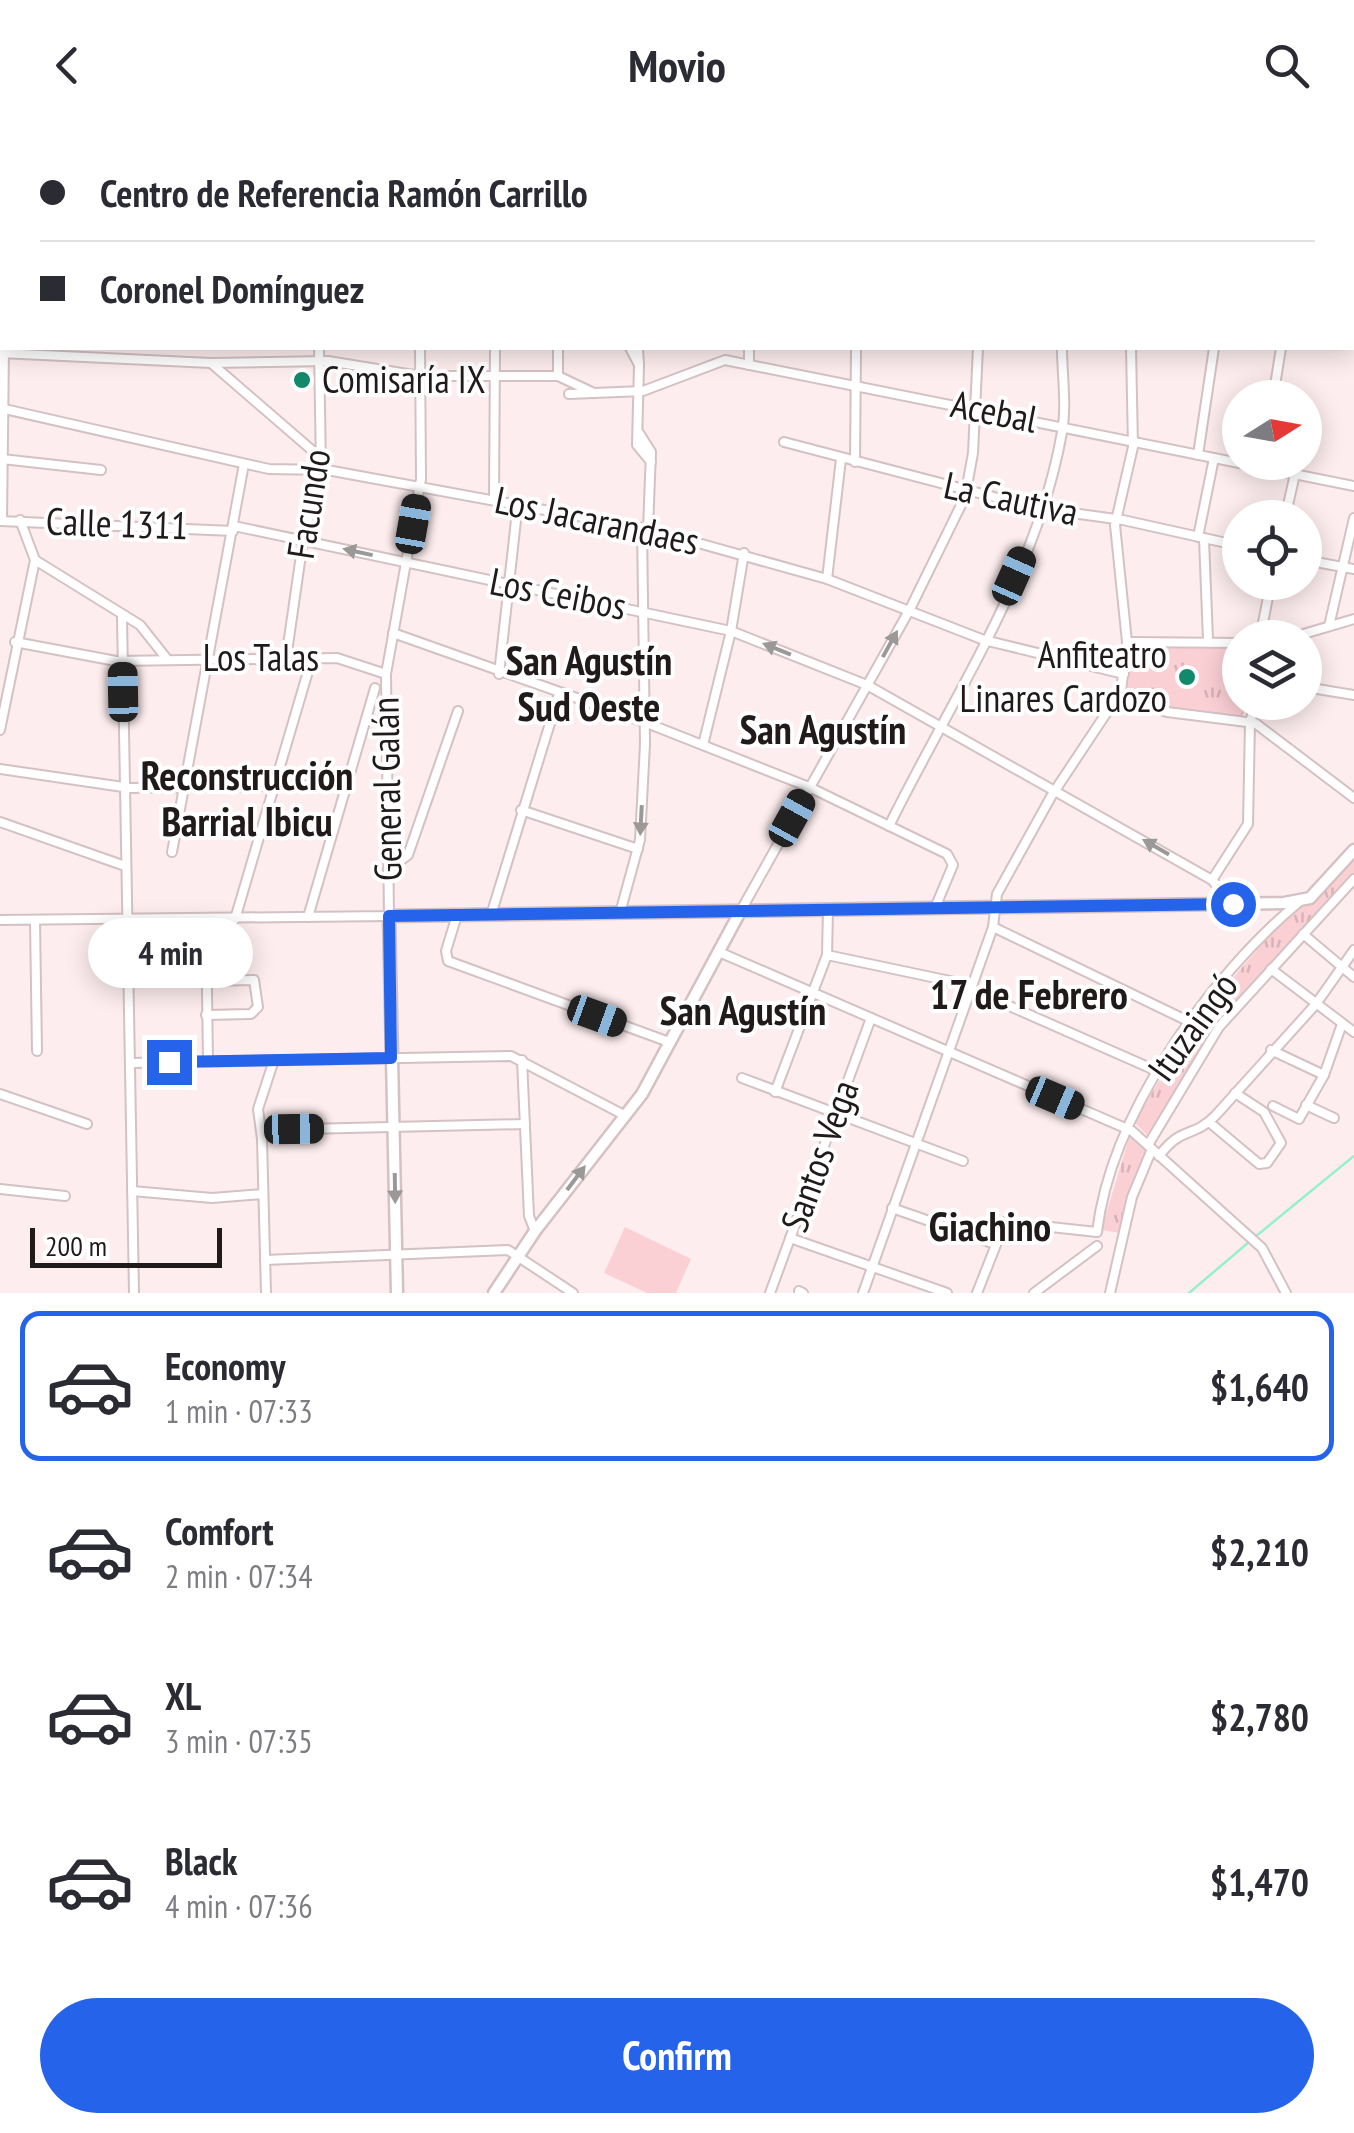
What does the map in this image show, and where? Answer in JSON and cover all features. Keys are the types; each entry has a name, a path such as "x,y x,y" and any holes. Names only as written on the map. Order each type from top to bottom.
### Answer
{"street":[{"path":"179,360 180,350"},
{"name":"Facundo","path":"286,658 303,541 320,469 319,350"},
{"name":"General Galán","path":"397,1293 386,674 420,486 420,350"},
{"path":"494,498 495,350"},
{"path":"558,350 558,376"},
{"path":"631,350 638,365"},
{"path":"620,913 638,849 645,723 642,610 651,452 638,431 638,350"},
{"path":"749,350 749,365"},
{"path":"854,462 856,350"},
{"path":"494,1293 535,1231 642,1094 910,609 967,492 977,408 978,350"},
{"path":"889,826 984,640 1042,509 1063,425 1062,350"},
{"path":"862,1293 993,927 994,907 1056,789 1120,697 1127,642 1116,519 1133,442 1131,350"},
{"path":"1198,455 1214,350"},
{"path":"1276,380 1281,350"},
{"path":"1,521 2,351 211,363 320,360 420,376 558,376 594,394"},
{"name":"Acebal","path":"568,394 638,392 720,360 1222,459"},
{"path":"211,363 321,458"},
{"name":"Los Jacarandaes","path":"0,408 275,470 320,469 645,528 744,553 827,580 984,640 1124,674"},
{"name":"La Cautiva","path":"784,442 967,492 1222,542"},
{"path":"827,580 841,458"},
{"path":"1208,640 1201,538 1214,458"},
{"path":"2,459 101,470"},
{"path":"172,852 244,464"},
{"name":"Acebal","path":"1322,479 1354,486"},
{"path":"499,674 518,502"},
{"path":"1329,626 1354,518"},
{"path":"0,730 35,560 20,520"},
{"name":"Calle 1311","path":"1,521 233,529"},
{"name":"Los Ceibos","path":"233,529 731,630 867,685 939,724 1212,880 1233,904"},
{"path":"702,744 731,630 744,553"},
{"path":"35,560 144,629 167,659"},
{"path":"1322,563 1354,570"},
{"path":"122,617 134,1293"},
{"path":"1322,628 1354,619"},
{"path":"393,633 702,744 809,787 889,826 952,860 935,908"},
{"path":"1127,642 1222,641"},
{"name":"Los Talas","path":"16,642 122,661 344,659 386,674"},
{"path":"235,919 312,658"},
{"path":"308,917 375,688"},
{"path":"1322,690 1354,695"},
{"path":"491,915 559,694"},
{"path":"1120,697 1167,712 1250,722 1350,795 1354,780"},
{"path":"388,870 408,855 458,711"},
{"path":"1212,880 1248,821 1250,722"},
{"path":"0,769 125,788 345,785"},
{"path":"521,810 638,849"},
{"path":"0,822 126,866"},
{"name":"Ituzaingó","path":"995,1244 1008,1222 1097,1232 1126,1128 1190,1022 1280,918 1314,895 1354,850"},
{"name":"Ituzaingó","path":"1110,1293 1129,1208 1153,1150 1209,1042 1354,879"},
{"path":"0,920 1299,902"},
{"path":"1272,904 1280,918"},
{"path":"775,1092 827,955 828,910"},
{"path":"456,915 446,952 448,962 669,1042"},
{"path":"206,919 208,1062"},
{"path":"35,921 37,1051"},
{"path":"993,927 1190,1022"},
{"path":"1303,934 1354,977"},
{"path":"1153,1150 1209,1122 1316,1004 1354,950"},
{"path":"718,952 1126,1128 1262,1248 1286,1293"},
{"path":"827,955 930,975 1158,1071"},
{"path":"1271,969 1354,1032"},
{"path":"206,981 254,980 258,1007 252,1014 206,1016"},
{"name":"Santos Vega","path":"770,1293 872,1018"},
{"path":"1273,1106 1299,1119 1324,1075 1342,1024"},
{"path":"1271,1050 1324,1075"},
{"path":"130,1063 505,1055 522,1060 624,1115"},
{"path":"266,1293 258,1109 274,1060"},
{"path":"522,1060 529,1216 535,1231"},
{"path":"742,1078 962,1161"},
{"path":"1209,1122 1259,1164 1268,1164 1281,1143 1266,1114 1234,1093"},
{"path":"0,1094 87,1124"},
{"path":"1306,1105 1334,1118"},
{"path":"261,1130 525,1124"},
{"path":"0,1189 65,1196"},
{"path":"132,1191 212,1198 263,1194"},
{"path":"892,1208 995,1244 977,1293"},
{"path":"790,1238 948,1293"},
{"path":"1034,1293 1097,1246"},
{"path":"266,1260 498,1249 518,1256 573,1293"}],"green space":[{"path":"1135,645 1222,647 1222,715 1162,709 1127,697 1131,650"},
{"path":"1354,856 1354,875 1209,1037 1147,1135 1134,1122 1195,1022 1287,915 1311,902"},
{"path":"1131,1132 1148,1149 1121,1233 1101,1230"},
{"path":"625,1227 691,1259 676,1293 647,1293 604,1273"}],"waterway":[{"path":"1255,1237 1354,1156"},
{"path":"1189,1293 1249,1242"}],"place":[{"name":"Comisaría IX","path":"302,380"},
{"name":"Anfiteatro Linares Cardozo","path":"1187,677"}],"district":[{"name":"San Agustín Sud Oeste","path":"589,684"},
{"name":"San Agustín","path":"823,730"},
{"name":"Reconstrucción Barrial Ibicu","path":"247,799"},
{"name":"17 de Febrero","path":"1029,995"},
{"name":"San Agustín","path":"743,1011"},
{"name":"Giachino","path":"990,1227"}],"route":[{"path":"169,1062 391,1058 389,916 1233,904"}]}
